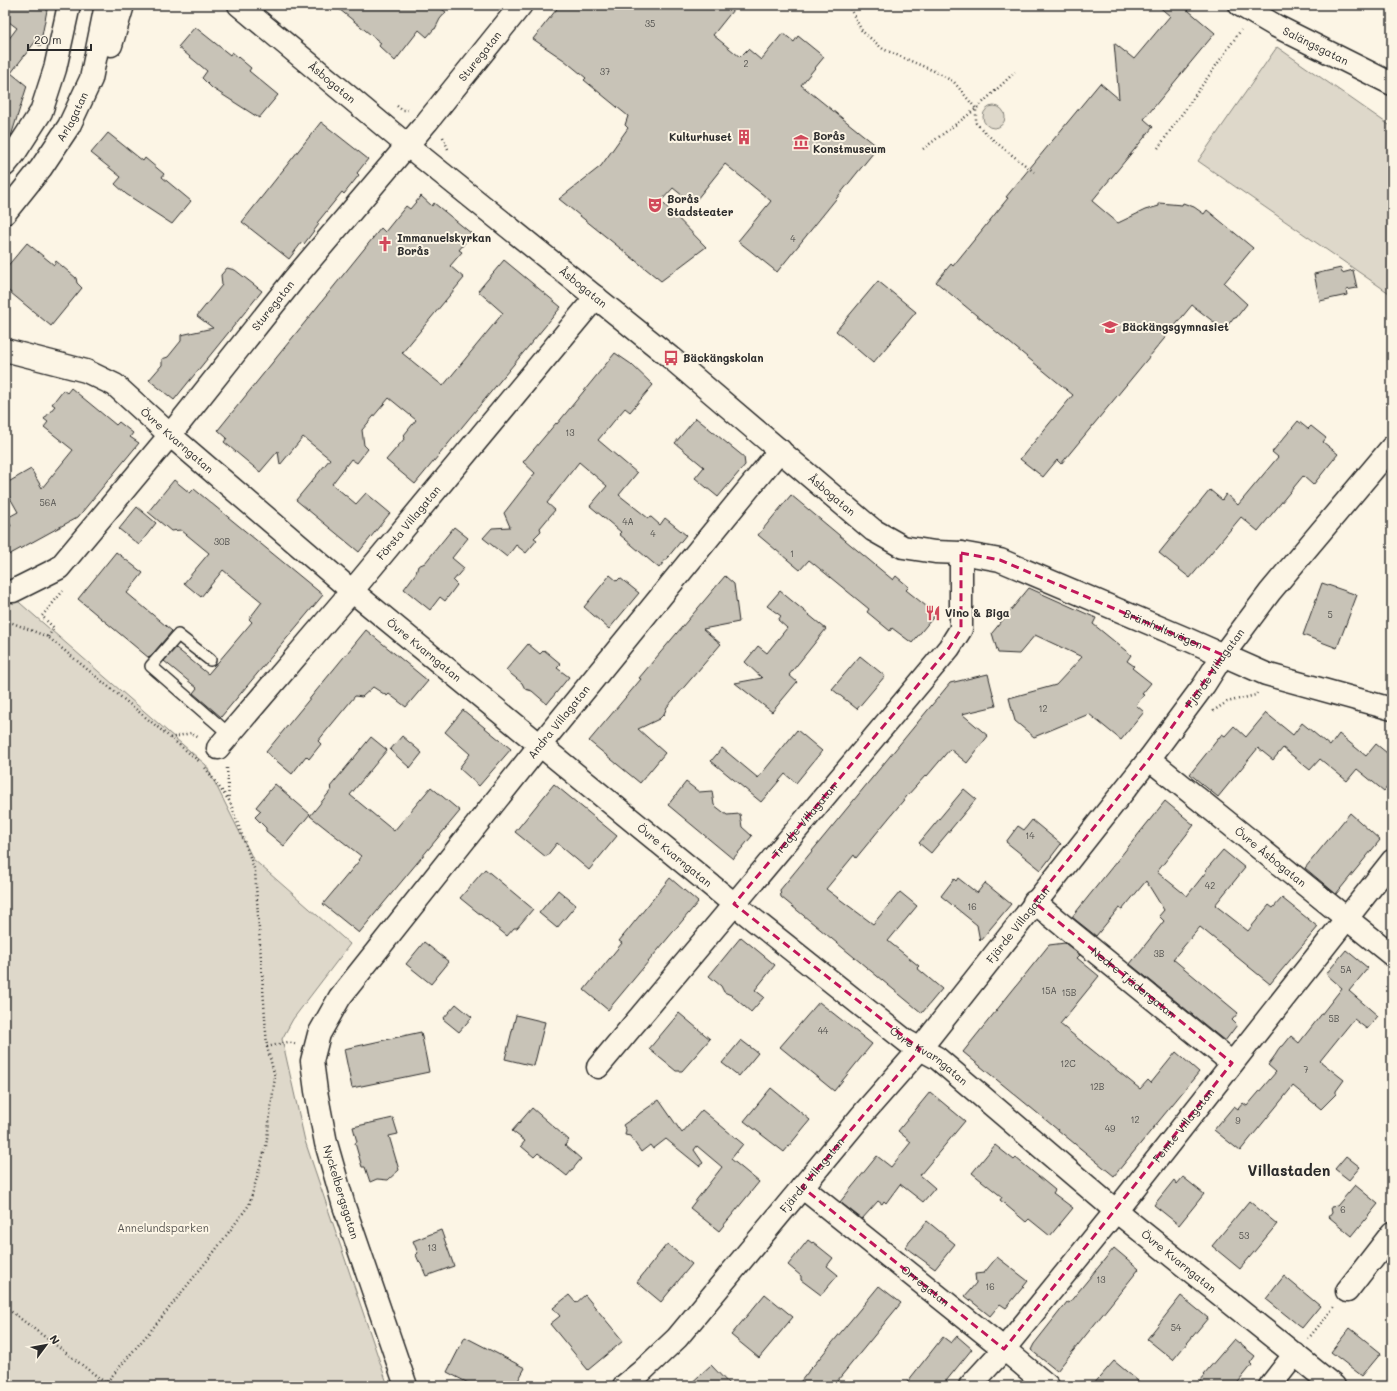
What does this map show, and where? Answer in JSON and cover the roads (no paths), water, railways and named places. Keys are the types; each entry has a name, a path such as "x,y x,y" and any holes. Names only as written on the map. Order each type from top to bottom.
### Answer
{"street":[{"path":"5,165 14,154 41,112 55,69 69,5"},
{"name":"Arlagatan","path":"5,213 41,168 69,126 91,79 106,5"},
{"path":"93,66 111,45 123,5"},
{"name":"Åsbogatan","path":"239,5 408,146 596,297 780,450 873,530 903,547 935,552"},
{"name":"Sturegatan","path":"9,588 59,568 170,435 294,279 408,146 521,5"},
{"name":"Salängsgatan","path":"1247,9 1392,84"},
{"name":"Första Villagatan","path":"224,741 352,592 596,297"},
{"name":"Övre Kvarngatan","path":"5,350 86,371 115,385 170,435 352,592 734,904 906,1041 937,1058 1116,1211 1334,1386"},
{"name":"Fjärde Villagatan","path":"624,1386 677,1338 862,1115 920,1049 1034,902 1149,759 1270,592 1392,447"},
{"name":"Andra Villagatan","path":"340,997 540,745 780,450"},
{"name":"Brämhultsvägen","path":"935,552 961,553 1000,560 1266,674 1392,709"},
{"name":"Tredje Villagatan","path":"598,1067 949,648 961,628 961,553"},
{"name":"Övre Åsbogatan","path":"1149,759 1392,955"},
{"name":"Femte Villagatan","path":"970,1386 1004,1349 1116,1211 1392,861"},
{"name":"Nedre Tjädergatan","path":"1034,902 1232,1064"},
{"name":"Nyckelbergsgatan","path":"340,997 319,1034 312,1061 315,1084 326,1143 344,1206 406,1386"},
{"name":"Orregatan","path":"802,1187 1048,1386"},
{"path":"1347,1291 1392,1233"},
{"path":"1270,1386 1295,1354"}],"lane":[{"path":"210,660 178,635 151,666 224,741"}],"place":[{"name":"Kulturhuset","path":"744,137"},
{"name":"Borås Konstmuseum","path":"801,142"},
{"name":"Borås Stadsteater","path":"655,205"},
{"name":"Immanuelskyrkan Borås","path":"385,244"},
{"name":"Bäckängsgymnasiet","path":"1110,327"},
{"name":"Bäckängskolan","path":"671,358"},
{"name":"Vino & Biga","path":"933,613"}],"district":[{"name":"Villastaden","path":"1289,1171"}],"park label":[{"name":"Annelundsparken","path":"163,1228"}]}
